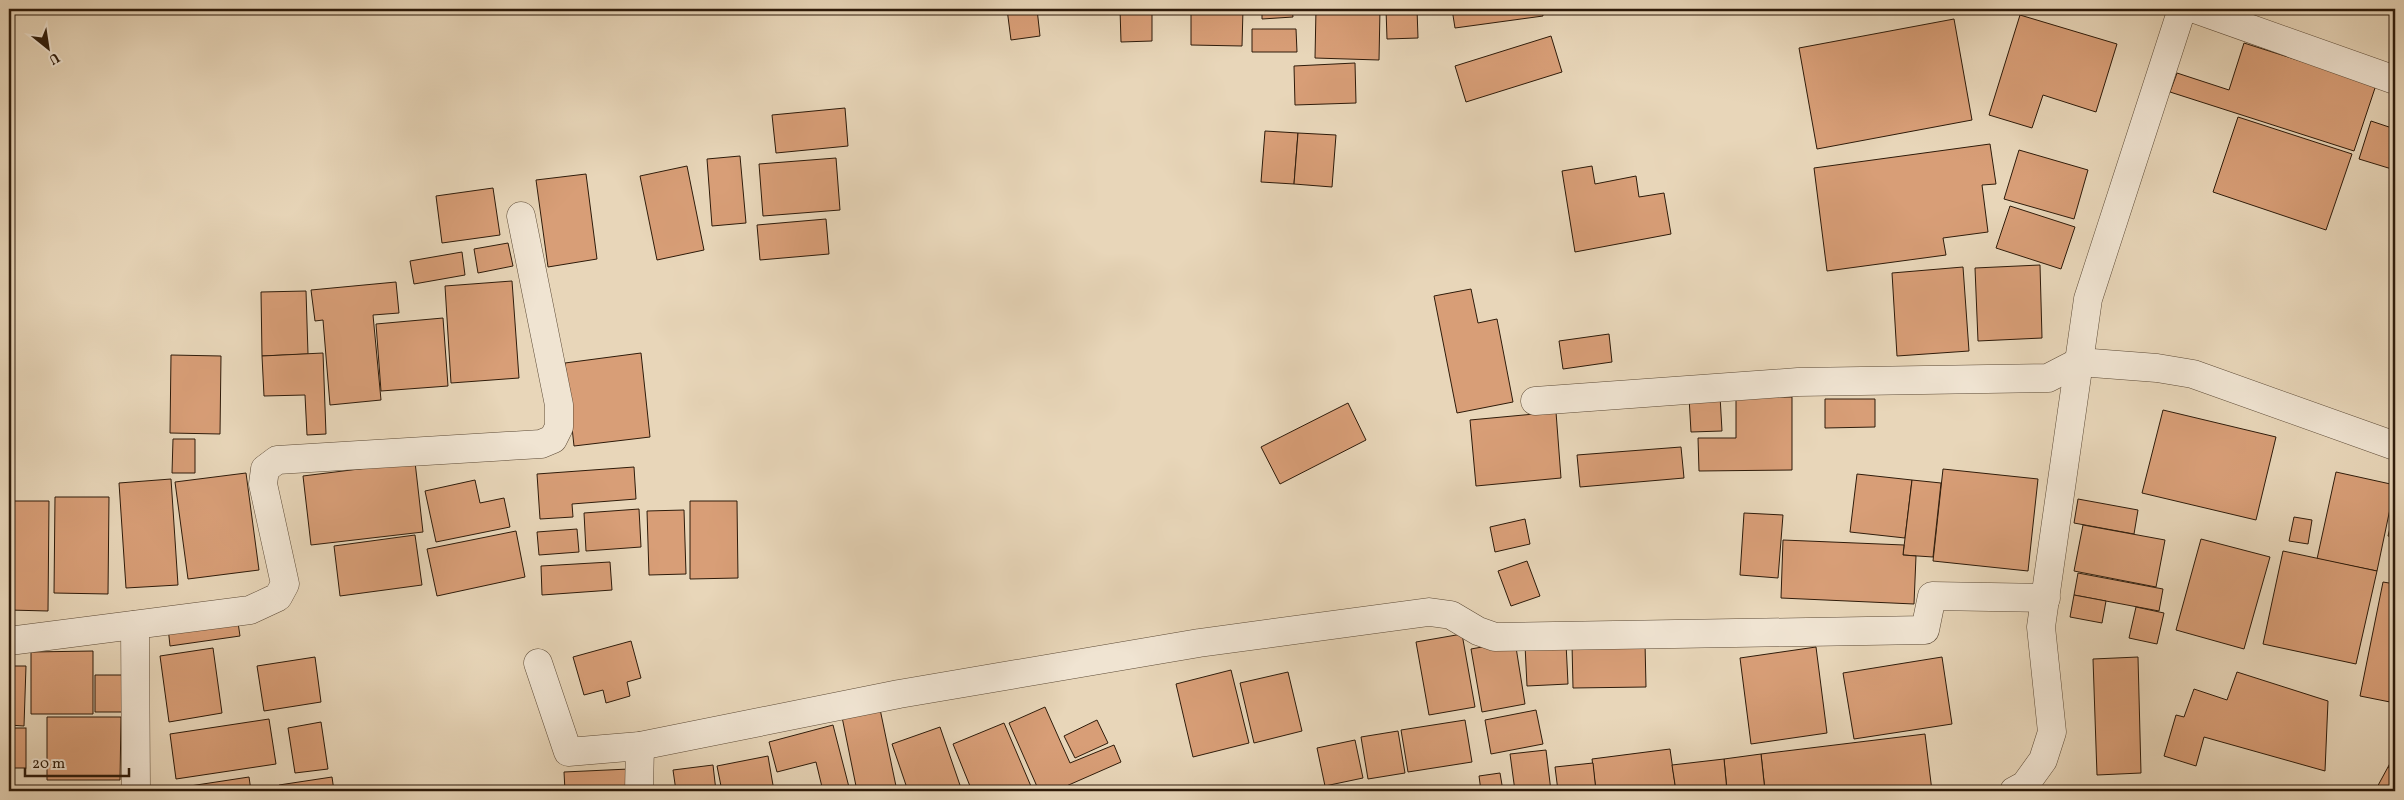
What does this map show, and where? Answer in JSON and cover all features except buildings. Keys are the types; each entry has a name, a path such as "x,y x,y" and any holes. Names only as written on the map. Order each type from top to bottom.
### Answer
{"street":[{"path":"2014,791 2025,785 2042,760 2052,732 2041,627 2088,299 2182,9"},
{"path":"2195,9 2395,80"},
{"path":"9,640 250,610 278,597 285,584 263,484 265,469 277,460 541,444 553,439 559,427 559,405 521,216"},
{"path":"1535,401 1798,382 2048,378 2079,362 2157,368 2193,374 2395,446"},
{"path":"538,663 568,752 640,746 899,694 1150,651 1429,612 1451,615 1478,631 1495,637 1925,630 1932,596 2046,598"},
{"path":"135,625 136,791"},
{"path":"639,791 640,746"}]}
